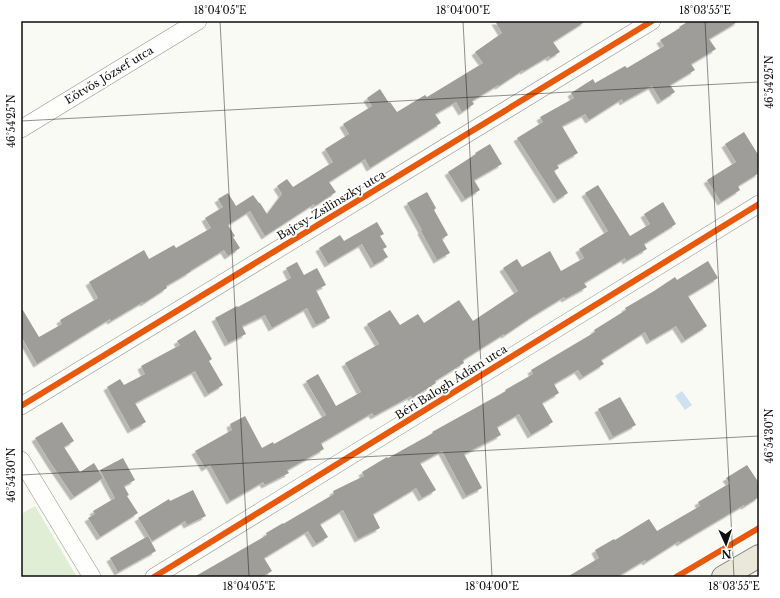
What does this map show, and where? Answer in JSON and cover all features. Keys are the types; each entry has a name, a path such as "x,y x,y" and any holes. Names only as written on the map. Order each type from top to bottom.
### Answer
{"main road":[{"path":"723,577 759,556"}],"street":[{"name":"Eötvös József utca","path":"21,129 198,21"},
{"name":"Bajcsy-Zsilinszky utca","path":"21,406 652,21"},
{"name":"Béri Balogh Ádám utca","path":"154,577 759,204"},
{"path":"21,460 92,577"}],"green space":[{"path":"35,506 77,577 21,577 21,514"}],"water":[{"path":"682,391 692,405 685,410 675,396"}],"building":[{"path":"495,21 586,21 553,42 560,52 550,58 549,56 524,71 523,70 499,86 498,85 472,101 474,104 462,112 456,102 435,114 441,123 370,168 365,159 329,182 336,192 315,206 314,204 265,236 250,211 228,225 240,248 228,256 224,250 166,286 167,288 144,303 143,302 111,321 110,319 37,364 21,336 21,307 39,337 62,324 60,320 98,298 89,282 144,250 149,259 174,245 176,248 211,228 205,218 223,207 218,199 228,193 236,206 253,195 267,214 282,194 277,186 287,179 293,187 333,162 325,149 349,134 343,124 372,106 367,98 380,89 397,112 425,95 427,97 483,63 475,52 502,33"},
{"path":"689,21 739,21 709,39 716,49 691,64 695,70 670,85 675,92 661,101 652,86 623,102 622,99 589,120 585,114 562,126 578,153 557,165 559,168 554,171 568,193 557,200 517,138 543,122 540,117 574,98 571,93 593,79 595,83 625,66 627,68 664,46 660,40"},
{"path":"744,132 759,156 759,173 738,186 740,190 721,202 707,180 736,162 725,144"},
{"path":"490,144 502,164 474,180 480,190 465,199 448,172"},
{"path":"598,185 630,236 650,224 644,214 663,202 676,224 644,244 647,249 626,261 625,258 584,283 587,287 565,299 564,297 463,360 464,363 435,381 436,383 412,398 411,396 374,416 372,413 321,443 324,449 287,470 289,473 265,485 263,482 230,501 210,465 205,468 195,451 232,430 230,424 245,416 262,448 273,442 274,444 326,415 306,381 318,374 336,406 361,392 345,363 379,344 367,324 390,310 400,325 418,314 424,323 459,300 473,321 518,291 503,268 517,259 522,267 550,251 561,271 584,258 579,249 608,231 585,193"},
{"path":"427,192 436,208 434,210 448,235 442,239 450,253 437,260 407,203"},
{"path":"377,222 384,234 380,236 387,247 383,249 388,257 374,265 362,244 328,264 319,248 340,235 344,241"},
{"path":"708,261 718,278 688,296 707,326 685,340 676,326 650,341 645,332 601,360 604,364 583,377 578,370 554,384 559,393 542,403 553,422 531,435 519,414 497,427 501,435 464,454 482,488 466,496 442,451 420,463 436,490 422,498 416,488 373,514 380,528 358,539 343,510 320,524 328,537 316,544 308,531 264,558 272,571 262,577 194,577 334,494 333,491 364,476 362,472 387,457 388,458 506,391 505,390 533,374 531,370 595,332 594,330 626,310 625,308 675,277 677,280"},
{"path":"297,262 304,275 317,268 326,285 316,290 330,318 316,325 307,308 272,328 265,315 242,326 246,334 228,343 215,318 291,278 286,268"},
{"path":"195,330 212,359 209,361 223,385 208,394 195,371 135,403 146,422 131,430 107,387 120,379 124,385 145,374 141,366 180,345 177,341"},
{"path":"620,397 636,425 613,437 598,409"},
{"path":"62,422 74,441 64,447 80,472 94,463 103,478 74,497 35,438"},
{"path":"123,458 135,480 124,486 129,495 127,496 138,513 100,537 88,518 95,514 93,511 115,498 100,470"},
{"path":"747,465 759,483 759,497 745,506 744,505 680,543 679,541 646,562 645,560 617,577 567,577 599,558 595,550 614,539 615,540 649,519 657,531 700,506 698,502 730,483 726,478"},
{"path":"193,490 206,516 187,525 185,521 152,541 138,518 169,499 170,501"},
{"path":"148,536 156,551 118,572 110,558"}],"cycle path":[{"path":"21,406 652,21"},
{"path":"154,577 759,204"},
{"path":"676,577 759,528"}]}
